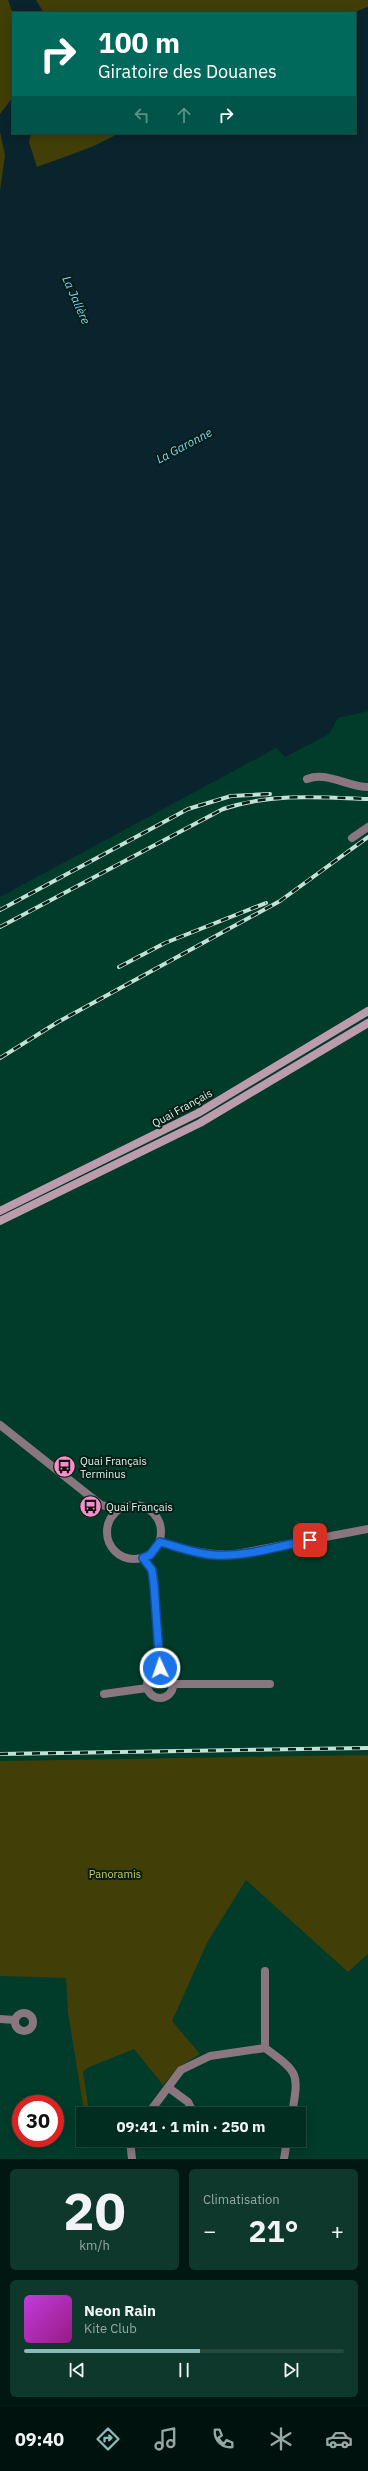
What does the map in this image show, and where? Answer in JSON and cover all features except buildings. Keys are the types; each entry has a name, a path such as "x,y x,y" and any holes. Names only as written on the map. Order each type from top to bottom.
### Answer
{"main road":[{"name":"Quai Français","path":"0,1211 198,1113 368,1011"},
{"name":"Quai Français","path":"0,1221 200,1123 368,1022"}],"street":[{"path":"307,779 323,776 354,787 368,787"},
{"path":"352,838 368,827"},
{"path":"0,1425 101,1505 120,1509"},
{"path":"101,1505 108,1525 108,1538 117,1553 125,1558 143,1558 153,1552 160,1542 161,1525 152,1511 136,1505 120,1509 114,1513 108,1525"},
{"path":"160,1542 194,1552 214,1555 236,1554 368,1529"},
{"path":"143,1558 152,1570 160,1668 157,1672 150,1676 147,1688 151,1695 159,1698 170,1694 173,1684 167,1673 157,1672"},
{"path":"173,1684 270,1684"},
{"path":"104,1694 147,1688"},
{"path":"265,1971 265,2048"},
{"path":"0,2019 15,2020"},
{"path":"154,2107 181,2070 210,2056 265,2048 292,2068 297,2083 293,2107"},
{"path":"169,2088 188,2102 190,2107"},
{"path":"131,2147 132,2159"},
{"path":"284,2159 286,2147"}],"green space":[{"path":"0,0 368,0 368,7 355,12 12,12 12,134 118,134 0,191"},
{"name":"Panoramis","path":"368,1755 368,1954 348,1972 246,1880 208,1941 172,2021 200,2054 179,2067 163,2085 134,2049 87,2068 83,2072 88,2107 83,2107 68,2013 66,1978 0,1976 0,1761"}],"water":[{"path":"8,0 36,0 43,12 12,12"},
{"path":"368,7 368,711 338,718 329,734 285,757 276,748 0,897 0,191 5,155 0,132 0,114 12,98 12,134 31,134 29,142 37,167 97,145 118,134 356,134 356,12 355,12"}],"railway":[{"path":"0,910 188,809 231,796 270,794"},
{"path":"0,927 223,809 259,800 277,798 313,797 368,799"},
{"path":"0,1058 58,1022 280,901 368,837"},
{"path":"119,967 165,943 266,903"},
{"path":"0,1754 368,1748"}],"place":[{"name":"Quai Français Terminus","path":"65,1467"},
{"name":"Quai Français","path":"90,1507"}],"route":[{"path":"160,1668 152,1570 143,1558 150,1555 160,1542 194,1552 214,1555 236,1554 310,1540"}],"water label":[{"name":"La Jallère","path":"76,300"},
{"name":"La Garonne","path":"184,446"}]}
